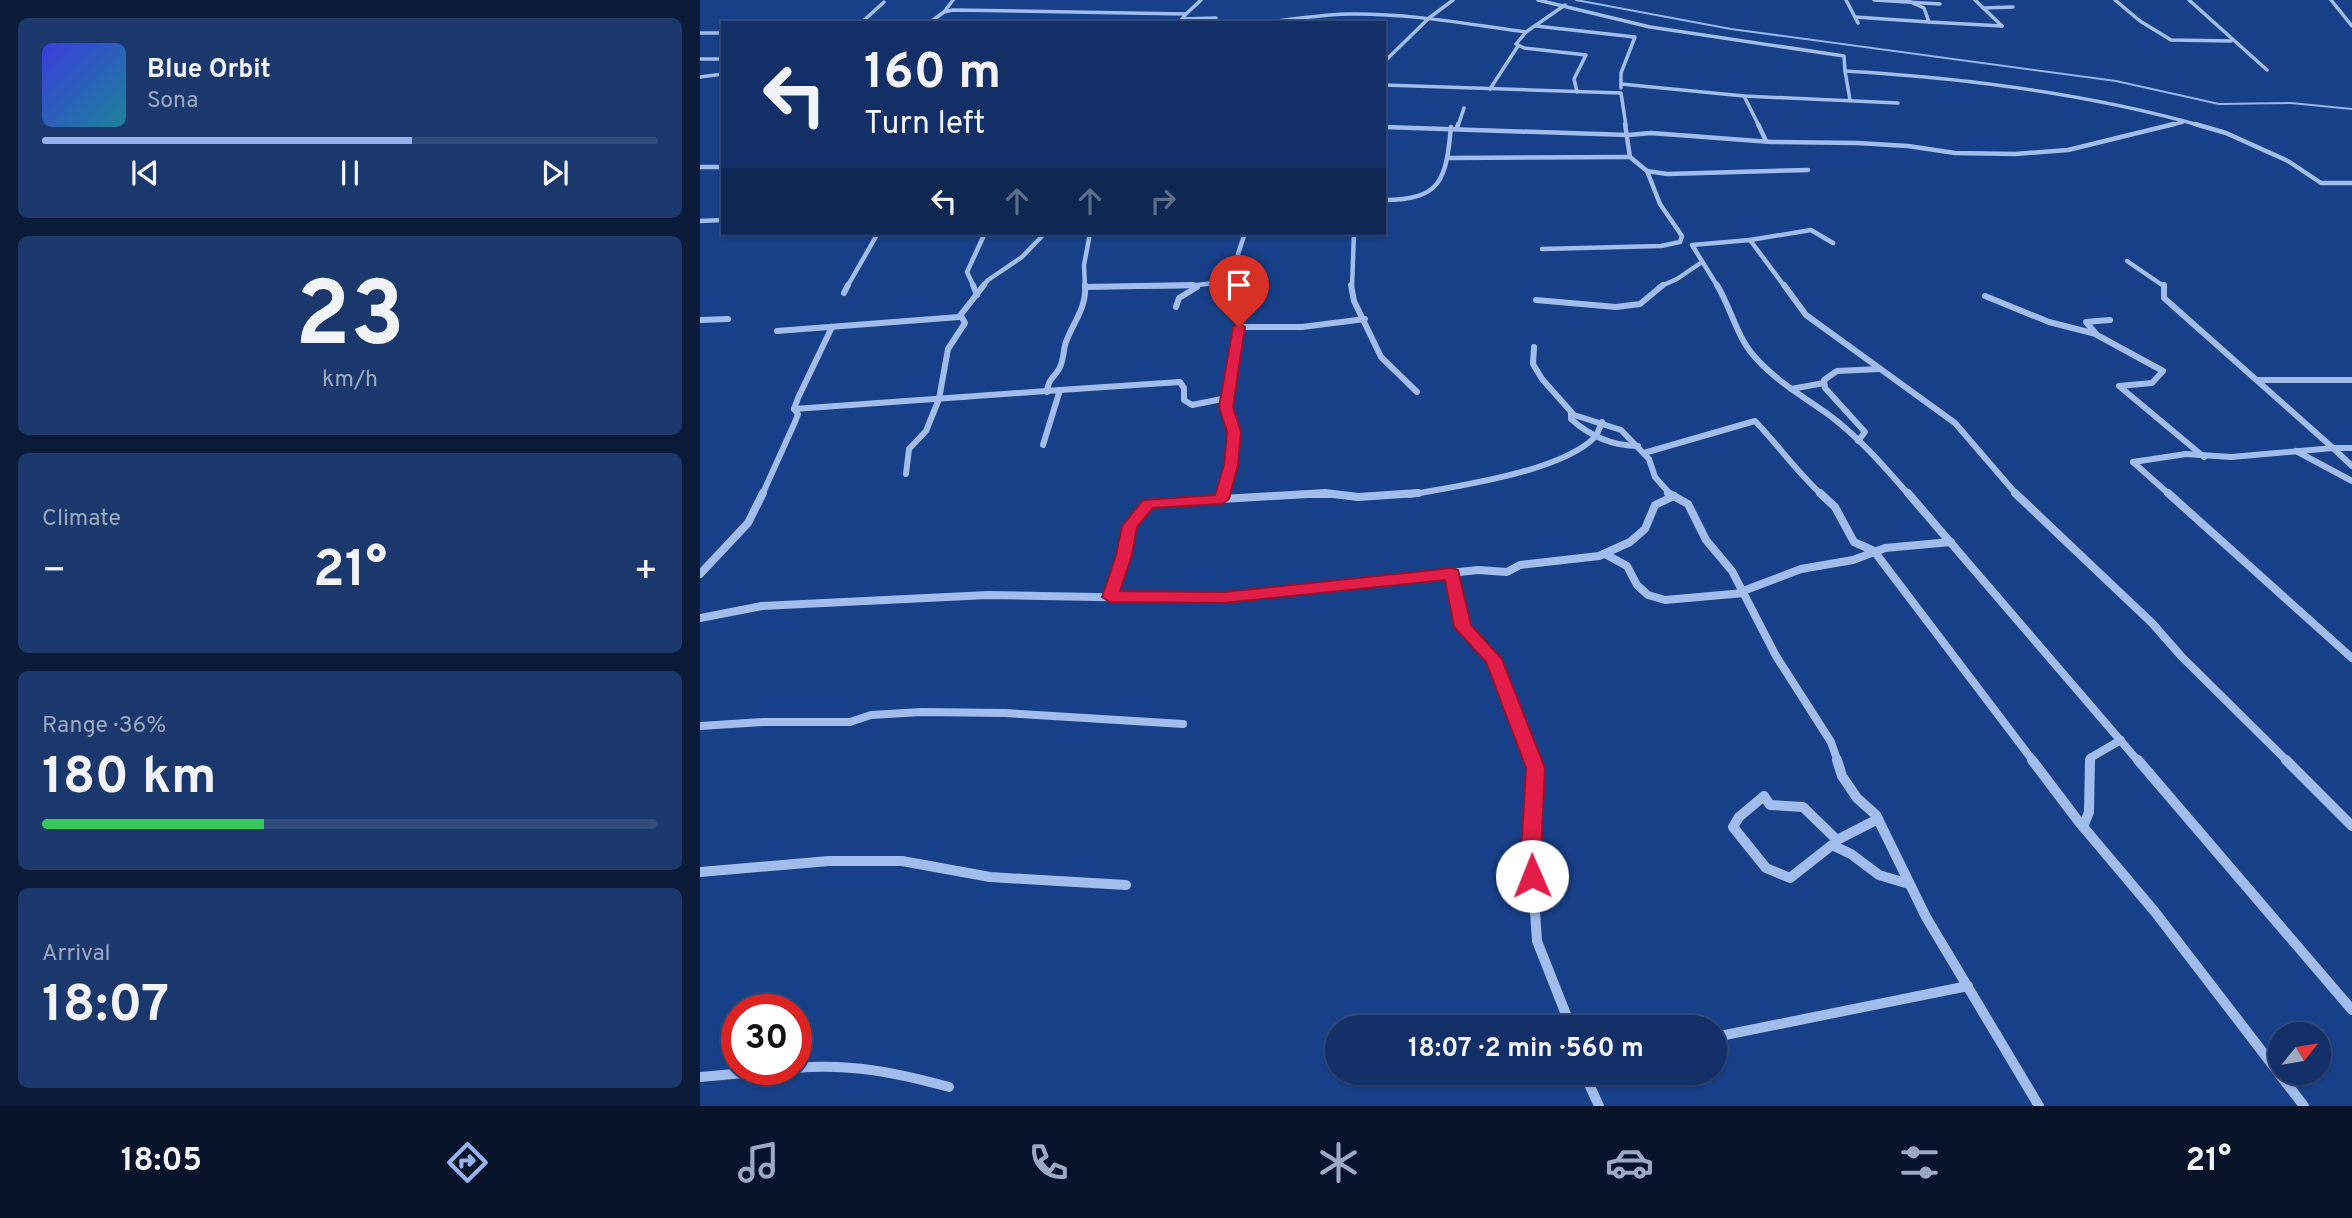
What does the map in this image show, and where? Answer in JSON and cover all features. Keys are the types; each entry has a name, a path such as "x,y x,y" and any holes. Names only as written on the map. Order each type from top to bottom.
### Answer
{"street":[{"path":"932,21 944,12 953,0"},
{"path":"1181,21 1201,0"},
{"path":"1386,60 1429,18 1453,0"},
{"path":"1538,0 1650,27 1844,56 1850,100"},
{"path":"1846,0 1858,23"},
{"path":"1874,0 1940,4"},
{"path":"1906,0 1924,8 1929,22"},
{"path":"1855,17 2002,26 1975,0"},
{"path":"2115,0 2135,18 2171,40 2231,41"},
{"path":"2189,0 2231,41 2267,70"},
{"path":"2332,0 2352,26"},
{"path":"863,21 884,2"},
{"path":"1490,89 1526,32 1565,5"},
{"path":"1983,8 2012,6"},
{"path":"944,12 1006,9 1185,14"},
{"path":"1293,21 1348,15 1429,18 1526,32"},
{"path":"1181,21 1216,18"},
{"path":"1536,26 1635,37 1621,73 1620,84 1630,157"},
{"path":"700,33 721,33"},
{"path":"1518,46 1586,55 1574,79 1577,92"},
{"path":"700,59 721,59"},
{"path":"1845,71 1943,77 2136,107 2226,133 2266,150 2321,183 2352,183"},
{"path":"700,77 721,74"},
{"path":"1620,84 1744,96 1898,103"},
{"path":"1386,85 1621,93"},
{"path":"1744,96 1766,141"},
{"path":"1386,200 1409,200 1427,194 1440,177 1448,158 1454,128 1465,108"},
{"path":"1386,127 1628,135 1651,133 1766,141 1908,146 1955,153 2015,154 2068,150 2183,122"},
{"path":"1448,158 1630,157 1647,171 1660,204 1682,236 1679,242"},
{"path":"700,167 721,167"},
{"path":"1647,171 1667,174 1808,170"},
{"path":"700,221 721,220"},
{"path":"1542,248 1661,246 1679,242 1692,245 1750,240 1811,230 1833,243"},
{"path":"844,293 877,235"},
{"path":"977,295 967,272 984,235"},
{"path":"777,331 961,316 988,281 1022,257 1043,235"},
{"path":"1047,392 1048,381 1060,368 1067,339 1073,331 1086,296 1084,265 1090,235"},
{"path":"1222,499 1231,465 1234,432 1226,407 1239,327 1235,281 1238,254 1244,235"},
{"path":"1354,235 1351,283 1354,301 1381,357 1416,392"},
{"path":"1750,240 1805,315 1955,423 2009,487 2152,623 2181,656 2352,826"},
{"path":"1692,245 1730,306 1740,338 1766,369 1826,413 1887,469 2352,1010"},
{"path":"2127,261 2165,286 2164,298 2179,313 2352,466"},
{"path":"1536,300 1616,307 1640,304 1659,287 1677,279 1702,262"},
{"path":"1085,287 1200,285 1235,281"},
{"path":"1175,307 1179,298 1200,285"},
{"path":"1986,296 2049,322 2096,335 2163,371 2152,383 2119,386 2204,457"},
{"path":"906,474 909,449 926,431 939,399 948,349 965,323 961,316"},
{"path":"700,320 728,319"},
{"path":"1239,327 1300,329 1365,319"},
{"path":"2096,335 2086,322 2110,320"},
{"path":"794,409 812,367 823,353 832,327"},
{"path":"1534,347 1533,364 1542,379 1571,411 1586,419 1621,430 1649,459 1655,477 1674,496 1688,504 1706,540 1732,571 1776,656 1831,741 1842,776 1857,798 1878,819 1909,884 2039,1106"},
{"path":"1791,388 1824,383 1830,374 1837,371 1880,369"},
{"path":"2257,380 2352,380"},
{"path":"794,409 1180,382 1184,388 1184,400 1192,405 1227,398"},
{"path":"1824,383 1825,388 1865,432 1858,441"},
{"path":"1043,445 1060,390"},
{"path":"1826,413 1842,408"},
{"path":"700,574 706,564 748,523 795,426 798,414 794,409"},
{"path":"1571,411 1571,419 1596,436 1641,450 1755,421 1789,457 1800,475 1835,507 1854,542 1874,551 2083,827 2155,912 2304,1106"},
{"path":"1110,597 1130,526 1149,503 1325,493 1358,497 1407,495 1538,468 1560,459 1596,436 1602,422"},
{"path":"2352,448 2204,457 2186,454 2133,462 2352,658"},
{"path":"2295,450 2352,481"},
{"path":"700,618 762,606 988,595 1204,599 1478,570 1507,572 1520,565 1605,554 1630,542 1645,529 1656,505 1674,496"},
{"path":"1605,554 1627,566 1637,585 1648,595 1665,600 1743,592 1801,569 1853,560 1874,551 1915,544 1951,542"},
{"path":"1452,573 1463,627 1493,659 1536,768 1531,854 1537,941 1566,1015"},
{"path":"700,726 763,722 850,722 871,715 921,712 1005,713 1183,724"},
{"path":"2083,827 2090,818 2090,758 2121,740"},
{"path":"1878,819 1837,840 1803,807 1770,804 1764,796 1739,817 1734,827 1766,868 1790,878 1832,845 1851,854 1879,874 1909,884"},
{"path":"700,872 828,861 902,861 990,877 1126,885"},
{"path":"1727,1035 1968,986"},
{"path":"812,1066 831,1063 890,1071 949,1087"},
{"path":"700,1077 721,1075"},
{"path":"1589,1085 1599,1106"}],"waterway":[{"path":"1576,0 1731,29 2116,81 2219,104 2291,103 2352,109"}],"route":[{"path":"1239,327 1226,407 1234,432 1231,465 1222,499 1149,503 1130,526 1110,597 1204,599 1452,573 1463,627 1493,659 1536,768 1532,876"}]}
